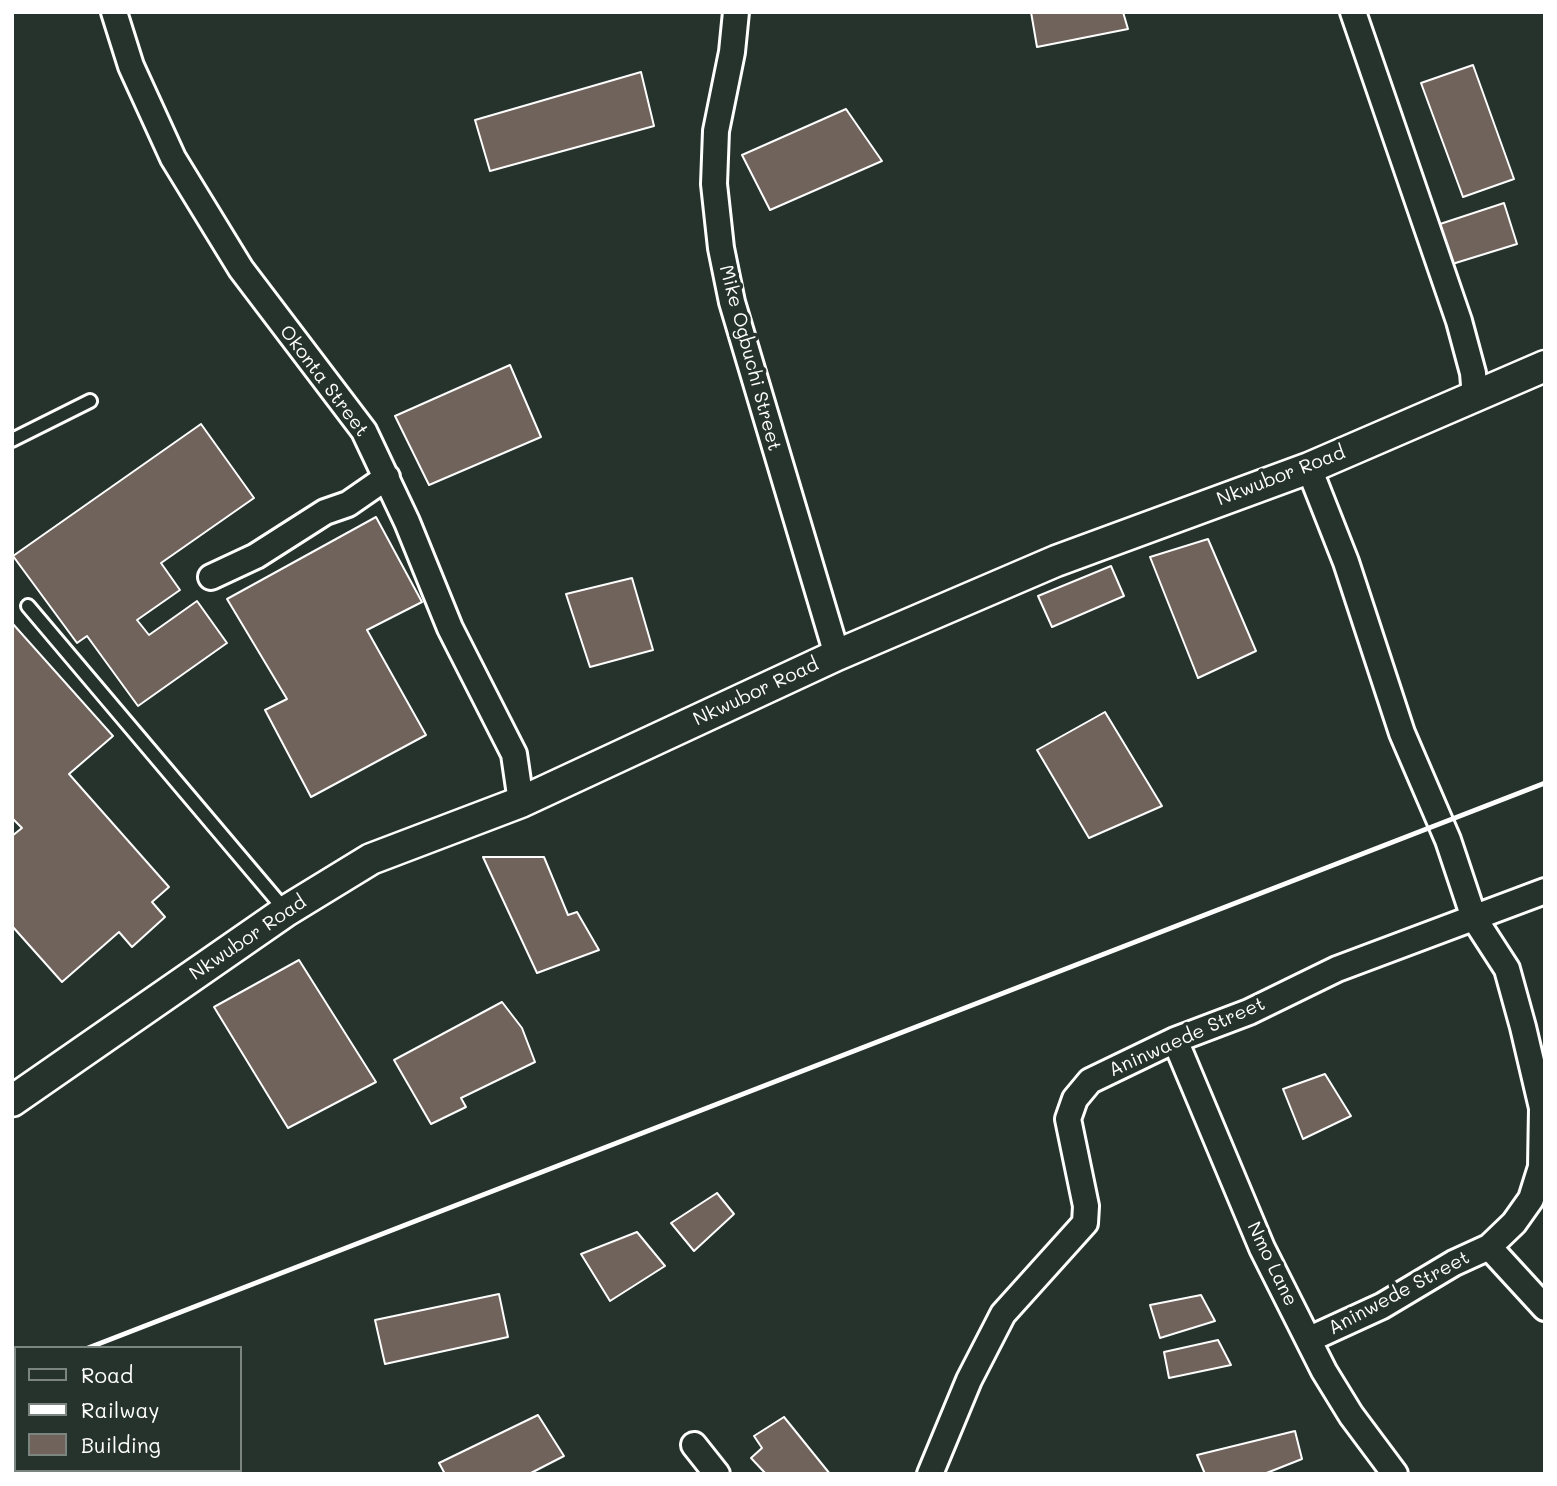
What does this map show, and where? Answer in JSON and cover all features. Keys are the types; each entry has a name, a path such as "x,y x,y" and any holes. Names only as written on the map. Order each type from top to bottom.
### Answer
{"street":[{"name":"Okonta Street","path":"114,12 131,66 173,158 242,269 364,432 387,477 450,628 514,754 521,802"},
{"name":"Mike Ogbuchi Street","path":"736,12 732,52 716,131 714,184 721,248 732,302 837,655"},
{"path":"1353,12 1462,330 1473,373 1475,397"},
{"name":"Nkwubor Road","path":"12,1101 286,911 371,859 521,802 837,655 1056,561 1309,468 1545,366"},
{"path":"1309,468 1346,562 1402,733 1448,840 1474,918 1507,969 1542,1108 1541,1167 1531,1199 1514,1223 1489,1247"},
{"path":"211,577 256,556 325,512 348,504 387,477"},
{"name":"Aninwaede Street","path":"930,1474 970,1380 1003,1314 1085,1223 1086,1206 1068,1119 1074,1099 1090,1081 1175,1040 1248,1012 1337,969 1545,891"},
{"name":"Nmo Lane","path":"1175,1040 1262,1248 1324,1371 1351,1415 1395,1474"},
{"name":"Aninwede Street","path":"1310,1339 1382,1306 1489,1247 1545,1308"},
{"path":"694,1445 717,1474"}],"lane":[{"path":"12,440 90,401"},
{"path":"29,606 286,911"}],"building":[{"path":"1031,12 1123,12 1128,29 1037,47"},
{"path":"1473,65 1514,179 1463,197 1421,83"},
{"path":"641,72 654,126 490,171 475,120"},
{"path":"846,109 882,161 770,210 742,155"},
{"path":"1504,203 1517,244 1449,265 1437,225"},
{"path":"510,365 541,437 429,485 395,416"},
{"path":"201,424 254,498 161,563 180,590 137,620 149,635 197,601 227,643 138,706 87,636 77,643 13,556"},
{"path":"376,517 422,602 367,630 426,735 311,797 265,710 287,699 227,599"},
{"path":"1208,539 1256,651 1198,678 1150,557"},
{"path":"1111,566 1124,596 1052,627 1038,596"},
{"path":"632,578 653,650 590,667 566,594"},
{"path":"13,624 113,736 69,774 169,887 152,902 165,917 132,947 119,932 62,982 12,926 12,836 22,828 12,818"},
{"path":"1105,712 1162,806 1089,838 1037,750"},
{"path":"483,857 544,857 568,915 577,912 599,950 537,973"},
{"path":"299,960 376,1082 288,1128 214,1007"},
{"path":"502,1002 522,1028 535,1062 461,1098 466,1107 431,1124 394,1060"},
{"path":"1325,1074 1351,1116 1303,1139 1283,1089"},
{"path":"717,1193 734,1214 694,1251 671,1223"},
{"path":"637,1232 665,1266 610,1301 581,1254"},
{"path":"499,1294 508,1337 385,1364 375,1320"},
{"path":"1201,1295 1215,1321 1160,1338 1150,1305"},
{"path":"1218,1340 1231,1365 1169,1378 1164,1352"},
{"path":"538,1415 564,1456 529,1474 445,1474 439,1463"},
{"path":"784,1417 830,1474 766,1474 751,1458 762,1448 754,1436"},
{"path":"1295,1431 1302,1459 1264,1474 1205,1474 1197,1455"}],"railway":[{"path":"93,1346 1545,783"}]}
